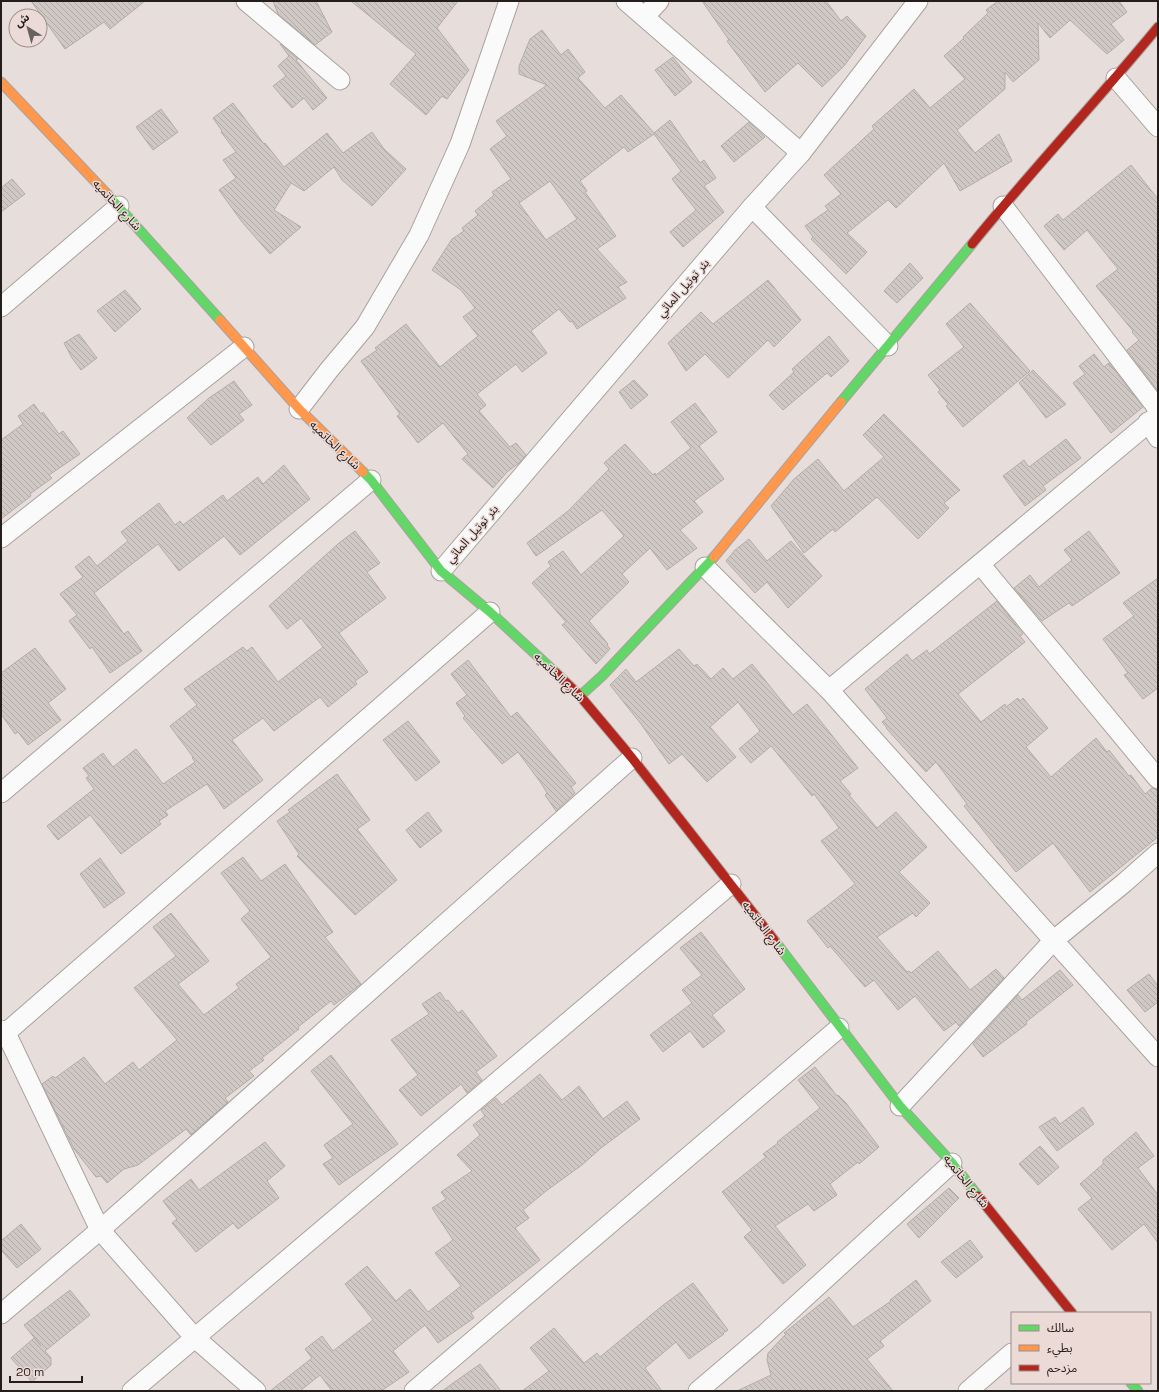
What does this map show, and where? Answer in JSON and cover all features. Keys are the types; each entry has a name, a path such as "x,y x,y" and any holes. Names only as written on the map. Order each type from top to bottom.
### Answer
{"street":[{"path":"246,1 340,80"},
{"path":"299,409 365,327 418,235 460,144 509,1"},
{"path":"626,1 801,153"},
{"path":"645,16 659,1"},
{"name":"بئر توتيل المائي","path":"441,571 752,207 801,153 918,1"},
{"path":"580,696 602,676 705,567 1003,206 1116,78 1158,27"},
{"path":"1116,78 1158,127"},
{"name":"شارع الخاتميه","path":"1,82 119,206 299,409 371,480 441,571 490,612 580,696 632,758 731,884 839,1028 900,1106 952,1163 1065,1311"},
{"path":"1,307 119,206"},
{"path":"1003,206 1155,415 1158,438"},
{"path":"752,207 888,346"},
{"path":"1,538 244,347"},
{"path":"829,690 1155,415"},
{"path":"1,793 371,480"},
{"path":"980,564 1158,779"},
{"path":"705,567 829,690 1158,1057"},
{"path":"256,1391 195,1338 100,1230 3,1033 490,612"},
{"path":"1,1314 100,1230 632,758"},
{"path":"900,1106 1054,940 1158,853"},
{"path":"132,1391 731,884"},
{"path":"414,1391 839,1028"},
{"path":"698,1391 765,1334 952,1163"},
{"path":"968,1391 1011,1354"}],"building":[{"path":"31,1 145,1 110,29 104,22 65,49 48,25 48,8 36,8"},
{"path":"273,1 316,1 332,32 315,45 278,14"},
{"path":"351,1 458,1 437,28 469,70 447,99 442,96 426,115 390,84 416,54"},
{"path":"702,1 826,1 841,21 847,16 866,36 844,66 822,87 798,63 765,92 727,41 729,40"},
{"path":"998,1 1119,1 1127,12 1111,24 1124,40 1107,54 1070,20 1050,38 1038,23 1039,60 1013,82 1005,72 1005,89 957,130 975,153 999,134 1012,161 960,191 944,163 896,208 888,200 847,233 867,252 846,274 811,239 813,237 805,226 828,210 825,206 841,194 824,175 874,129 872,126 914,89 930,108 965,79 944,56 988,13 986,10"},
{"path":"542,30 561,55 568,49 585,72 578,78 605,108 621,95 654,133 670,120 700,163 704,160 716,178 704,186 724,212 683,247 670,232 696,210 672,179 681,171 654,134 628,152 624,147 580,181 587,191 585,192 616,236 597,249 627,282 618,287 626,298 577,329 572,321 570,322 559,309 531,331 547,353 522,372 516,364 477,394 486,405 479,411 510,447 516,443 526,455 519,463 507,472 493,488 462,459 468,454 443,423 418,443 397,416 400,414 361,361 377,350 375,348 406,324 440,367 478,336 463,317 475,308 461,290 432,270 452,239 464,231 462,228 478,215 475,211 494,195 492,192 511,179 490,149 507,136 496,121 547,85 519,74 519,66 530,39","holes":["550,181 577,219 546,240 519,203"]},
{"path":"280,44 298,59 296,60 327,98 313,110 304,98 292,108 273,86 286,76 278,66 289,56"},
{"path":"673,57 692,82 675,96 655,70"},
{"path":"233,103 264,144 265,143 284,167 327,133 343,153 372,132 384,149 406,169 372,206 342,180 334,167 304,191 291,183 274,210 301,227 270,254 242,222 219,190 236,178 223,160 236,152 221,132 222,131 213,118"},
{"path":"161,109 178,132 153,150 136,127"},
{"path":"749,122 765,137 734,162 721,146"},
{"path":"1131,165 1158,199 1158,391 1127,350 1139,340 1096,286 1118,269 1087,230 1064,250 1044,226 1058,214 1063,220"},
{"path":"12,179 25,194 1,212 1,188"},
{"path":"910,263 923,278 897,303 884,291"},
{"path":"768,280 801,320 774,347 768,340 728,378 705,354 686,371 668,343 701,312 713,324"},
{"path":"125,290 141,309 115,332 97,311"},
{"path":"970,303 1030,371 963,427 946,406 948,404 938,392 940,390 928,375 964,347 946,324"},
{"path":"79,334 97,358 81,370 72,358 64,343"},
{"path":"829,336 849,361 831,377 827,373 783,410 769,395 794,372 792,369"},
{"path":"1094,354 1104,367 1109,363 1143,407 1111,433 1073,383 1085,374 1079,366"},
{"path":"1033,370 1066,404 1046,418 1019,383"},
{"path":"634,380 648,395 631,409 619,392"},
{"path":"234,381 252,405 239,414 244,420 211,445 187,418 209,398"},
{"path":"695,403 717,432 699,446 724,479 694,501 703,512 680,530 697,548 667,570 650,548 622,574 629,582 589,621 608,644 607,645 610,649 596,664 562,625 566,622 532,583 551,566 548,562 563,551 581,575 624,536 602,510 536,556 527,543 568,511 609,469 604,463 625,444 653,475 655,473 656,475 691,448 671,422"},
{"path":"34,404 41,414 43,412 59,434 63,431 80,454 49,475 52,478 30,494 31,496 1,519 1,440 23,424 18,416"},
{"path":"884,414 960,490 944,503 949,508 918,539 877,497 835,532 833,529 804,553 771,506 794,479 818,459 844,491 884,457 863,435"},
{"path":"1066,439 1081,458 1043,486 1046,490 1025,506 1003,476 1024,460 1029,467"},
{"path":"284,465 310,499 240,555 224,536 179,571 158,544 94,593 124,634 128,631 142,651 110,673 92,647 90,649 69,621 77,615 60,594 83,577 75,567 89,556 97,566 128,541 121,532 159,503 175,525 180,521 183,525 223,495 227,501 258,477 263,484"},
{"path":"355,531 380,563 367,572 386,598 339,633 368,672 355,681 357,684 328,707 320,697 274,731 263,718 232,740 263,780 224,809 207,784 165,811 168,815 159,821 161,824 121,854 90,815 58,840 47,826 94,789 86,778 89,776 83,768 103,753 113,767 136,749 163,784 195,762 192,758 193,757 170,726 197,705 184,689 243,647 247,651 252,647 278,682 323,647 301,618 287,629 269,606 339,543"},
{"path":"1089,531 1120,573 1072,606 1069,603 1042,621 1014,588 1030,575 1039,587 1072,560 1064,550"},
{"path":"749,539 767,561 791,541 822,576 788,608 767,582 755,593 726,561 735,550"},
{"path":"1158,578 1158,688 1143,699 1124,675 1128,673 1103,639 1134,616 1123,603"},
{"path":"997,601 1023,634 1020,636 1025,642 958,694 981,722 1005,704 1006,707 1018,698 1020,701 1023,698 1048,728 1026,747 1051,777 1096,738 1107,752 1109,750 1129,776 1131,775 1145,794 1152,788 1158,790 1158,837 1090,892 1053,843 1016,872 964,806 967,804 936,762 926,772 886,728 882,722 887,718 865,689 907,654 912,661 927,650 929,654"},
{"path":"35,648 66,689 48,703 61,720 28,745 18,732 15,734 1,714 1,673"},
{"path":"679,649 694,666 697,664 711,679 723,668 733,679 752,664 793,715 807,704 858,768 840,781 851,794 849,795 877,828 896,812 927,847 899,872 930,903 916,917 913,913 877,937 907,972 909,971 911,973 938,951 970,990 996,969 1004,978 959,1026 956,1022 944,1031 915,996 898,1010 874,980 865,987 830,946 828,948 807,921 855,884 821,841 839,828 814,794 812,796 771,746 751,763 739,749 760,731 738,702 710,727 736,757 707,782 682,754 669,764 641,724 610,685 626,669 636,682"},
{"path":"468,660 511,717 517,712 576,783 571,787 575,793 556,811 545,795 547,793 541,783 518,752 502,764 463,718 465,716 456,703 467,695 451,674"},
{"path":"408,721 440,762 416,781 383,740"},
{"path":"337,774 370,820 357,829 397,880 355,915 297,856 299,854 277,821 290,812 288,810"},
{"path":"428,812 442,831 420,848 406,830"},
{"path":"243,857 261,881 285,864 333,932 325,937 361,984 334,1005 331,1001 298,1027 299,1029 262,1058 264,1060 249,1071 254,1076 225,1098 228,1102 191,1135 186,1129 138,1165 124,1169 107,1183 101,1176 96,1177 74,1149 42,1084 53,1076 55,1078 84,1057 105,1084 133,1062 139,1070 177,1040 134,988 176,956 153,927 171,913 209,961 178,984 204,1015 239,988 236,984 271,957 241,919 250,911 221,873"},
{"path":"100,858 125,893 104,908 80,874"},
{"path":"701,932 745,989 712,1015 725,1031 703,1048 690,1031 663,1052 650,1035 692,1003 682,990 702,975 680,948"},
{"path":"1060,970 1073,985 1026,1022 1027,1024 983,1057 973,1044 1018,995 1022,1000"},
{"path":"1149,974 1158,986 1158,1002 1145,1012 1127,990"},
{"path":"440,992 446,1001 448,1000 458,1013 462,1010 497,1056 476,1072 482,1080 467,1093 461,1084 421,1116 399,1090 418,1075 391,1040 429,1014 422,1004"},
{"path":"331,1055 398,1144 339,1185 323,1164 333,1158 324,1145 353,1124 311,1071"},
{"path":"815,1067 837,1096 838,1095 846,1103 879,1147 859,1164 858,1162 830,1184 837,1195 814,1211 808,1204 775,1226 806,1265 783,1284 744,1237 752,1230 722,1192 766,1157 763,1154 778,1143 777,1142 820,1108 798,1080"},
{"path":"540,1074 562,1100 579,1086 603,1119 627,1101 640,1119 523,1210 529,1218 515,1228 540,1260 471,1313 474,1318 438,1343 425,1325 393,1351 409,1372 381,1391 332,1391 320,1375 300,1391 270,1391 312,1358 305,1349 322,1336 333,1351 373,1320 345,1284 367,1266 396,1301 410,1289 428,1312 461,1286 435,1253 453,1240 432,1208 446,1199 441,1192 472,1171 457,1155 480,1135 473,1125 485,1116 481,1110 496,1098 502,1105"},
{"path":"1083,1107 1094,1124 1057,1151 1039,1127 1055,1117 1060,1124"},
{"path":"1136,1132 1154,1156 1138,1168 1158,1195 1158,1243 1144,1224 1112,1250 1078,1209 1092,1198 1080,1184 1103,1164 1103,1160"},
{"path":"265,1142 285,1166 267,1181 279,1198 238,1229 233,1223 196,1252 172,1223 177,1219 163,1201 191,1179 199,1190"},
{"path":"1040,1146 1059,1167 1038,1185 1019,1164"},
{"path":"949,1188 959,1198 919,1238 907,1224"},
{"path":"21,1224 41,1249 17,1268 1,1250 1,1241"},
{"path":"970,1240 983,1257 956,1278 941,1262"},
{"path":"916,1280 931,1301 880,1341 884,1346 867,1359 893,1391 737,1391 771,1375 767,1360 768,1353 786,1334 784,1333 829,1297 853,1327 891,1301 890,1300"},
{"path":"693,1283 728,1330 689,1359 676,1342 645,1368 662,1391 522,1391 549,1371 530,1348 554,1328 584,1363 597,1353 600,1357 662,1306"},
{"path":"70,1290 90,1315 45,1351 51,1358 51,1365 32,1382 11,1358 34,1338 41,1346 24,1325"},
{"path":"480,1364 501,1391 442,1391"}],"traffic: fast":[{"path":"107,194 220,320"},
{"path":"841,402 972,244"},
{"path":"363,472 371,480 441,571 490,612 556,673"},
{"path":"580,696 602,676 714,557"},
{"path":"774,940 900,1106 952,1163 978,1196"},
{"path":"1132,1384 1138,1391"}],"traffic: slow":[{"path":"1,82 107,194"},
{"path":"220,320 299,409 363,472"},
{"path":"714,557 841,402"}],"traffic: jam":[{"path":"972,244 1158,27"},
{"path":"556,673 580,696 632,758 774,940"},
{"path":"978,1196 1071,1312"}]}
